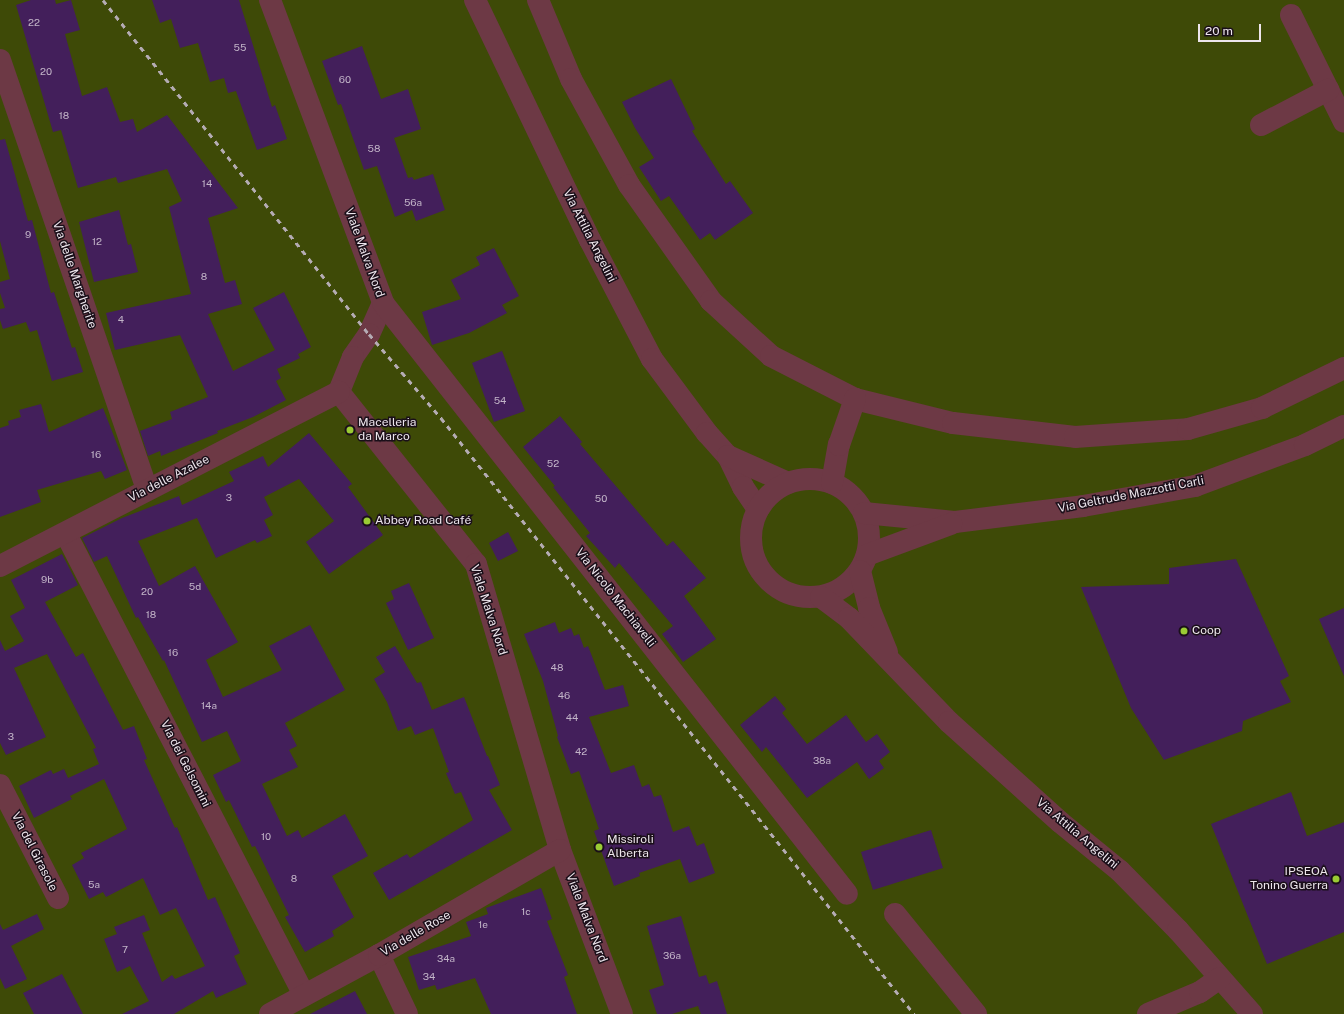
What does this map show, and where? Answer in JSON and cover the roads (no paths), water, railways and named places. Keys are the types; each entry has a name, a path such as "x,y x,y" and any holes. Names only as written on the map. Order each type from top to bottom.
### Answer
{"street":[{"name":"Viale Malva Nord","path":"270,0 383,303 369,334 353,357 339,392 476,564 560,850 622,1014"},
{"name":"Via Attilia Angelini","path":"475,0 590,240 652,359 707,433 728,456 743,487 758,509"},
{"path":"538,0 571,78 629,185 710,301 771,356 855,399 953,423 1075,437 1188,429 1262,408 1344,368"},
{"path":"1291,15 1344,122"},
{"name":"Via delle Margherite","path":"0,60 147,490"},
{"path":"1260,125 1328,90"},
{"name":"Via Nicolò Machiavelli","path":"383,303 847,894"},
{"name":"Via delle Azalee","path":"0,566 66,534 147,490 339,392"},
{"path":"832,483 839,445 855,399"},
{"name":"Via Geltrude Mazzotti Carli","path":"864,513 955,522 1083,506 1195,486 1305,445 1344,426"},
{"name":"Via Attilia Angelini","path":"728,456 788,483"},
{"path":"803,479 818,479 832,483 845,490 856,500 864,513 868,526 869,541 863,563 849,583 836,592 821,597 804,597 788,593 773,585 761,573 754,558 750,541 752,524 758,509 771,493 788,483 803,479"},
{"name":"Via Geltrude Mazzotti Carli","path":"863,563 955,522"},
{"name":"Via dei Gelsomini","path":"66,534 304,995"},
{"name":"Via Attilia Angelini","path":"863,563 869,608 892,664"},
{"name":"Via Attilia Angelini","path":"821,597 849,618 949,722 1060,822 1120,871 1178,930 1252,1014"},
{"name":"Via del Girasole","path":"0,785 58,898"},
{"name":"Via delle Rose","path":"270,1014 379,955 560,850"},
{"path":"895,914 976,1014"},
{"path":"379,955 407,1014"},
{"path":"1148,1014 1200,992 1220,978"}],"railway":[{"path":"103,0 369,334 441,418 914,1014"}],"place":[{"name":"Macelleria da Marco","path":"350,430"},
{"name":"Abbey Road Café","path":"367,521"},
{"name":"Coop","path":"1184,631"},
{"name":"Missiroli Alberta","path":"599,847"},
{"name":"IPSEOA Tonino Guerra","path":"1336,879"}]}
